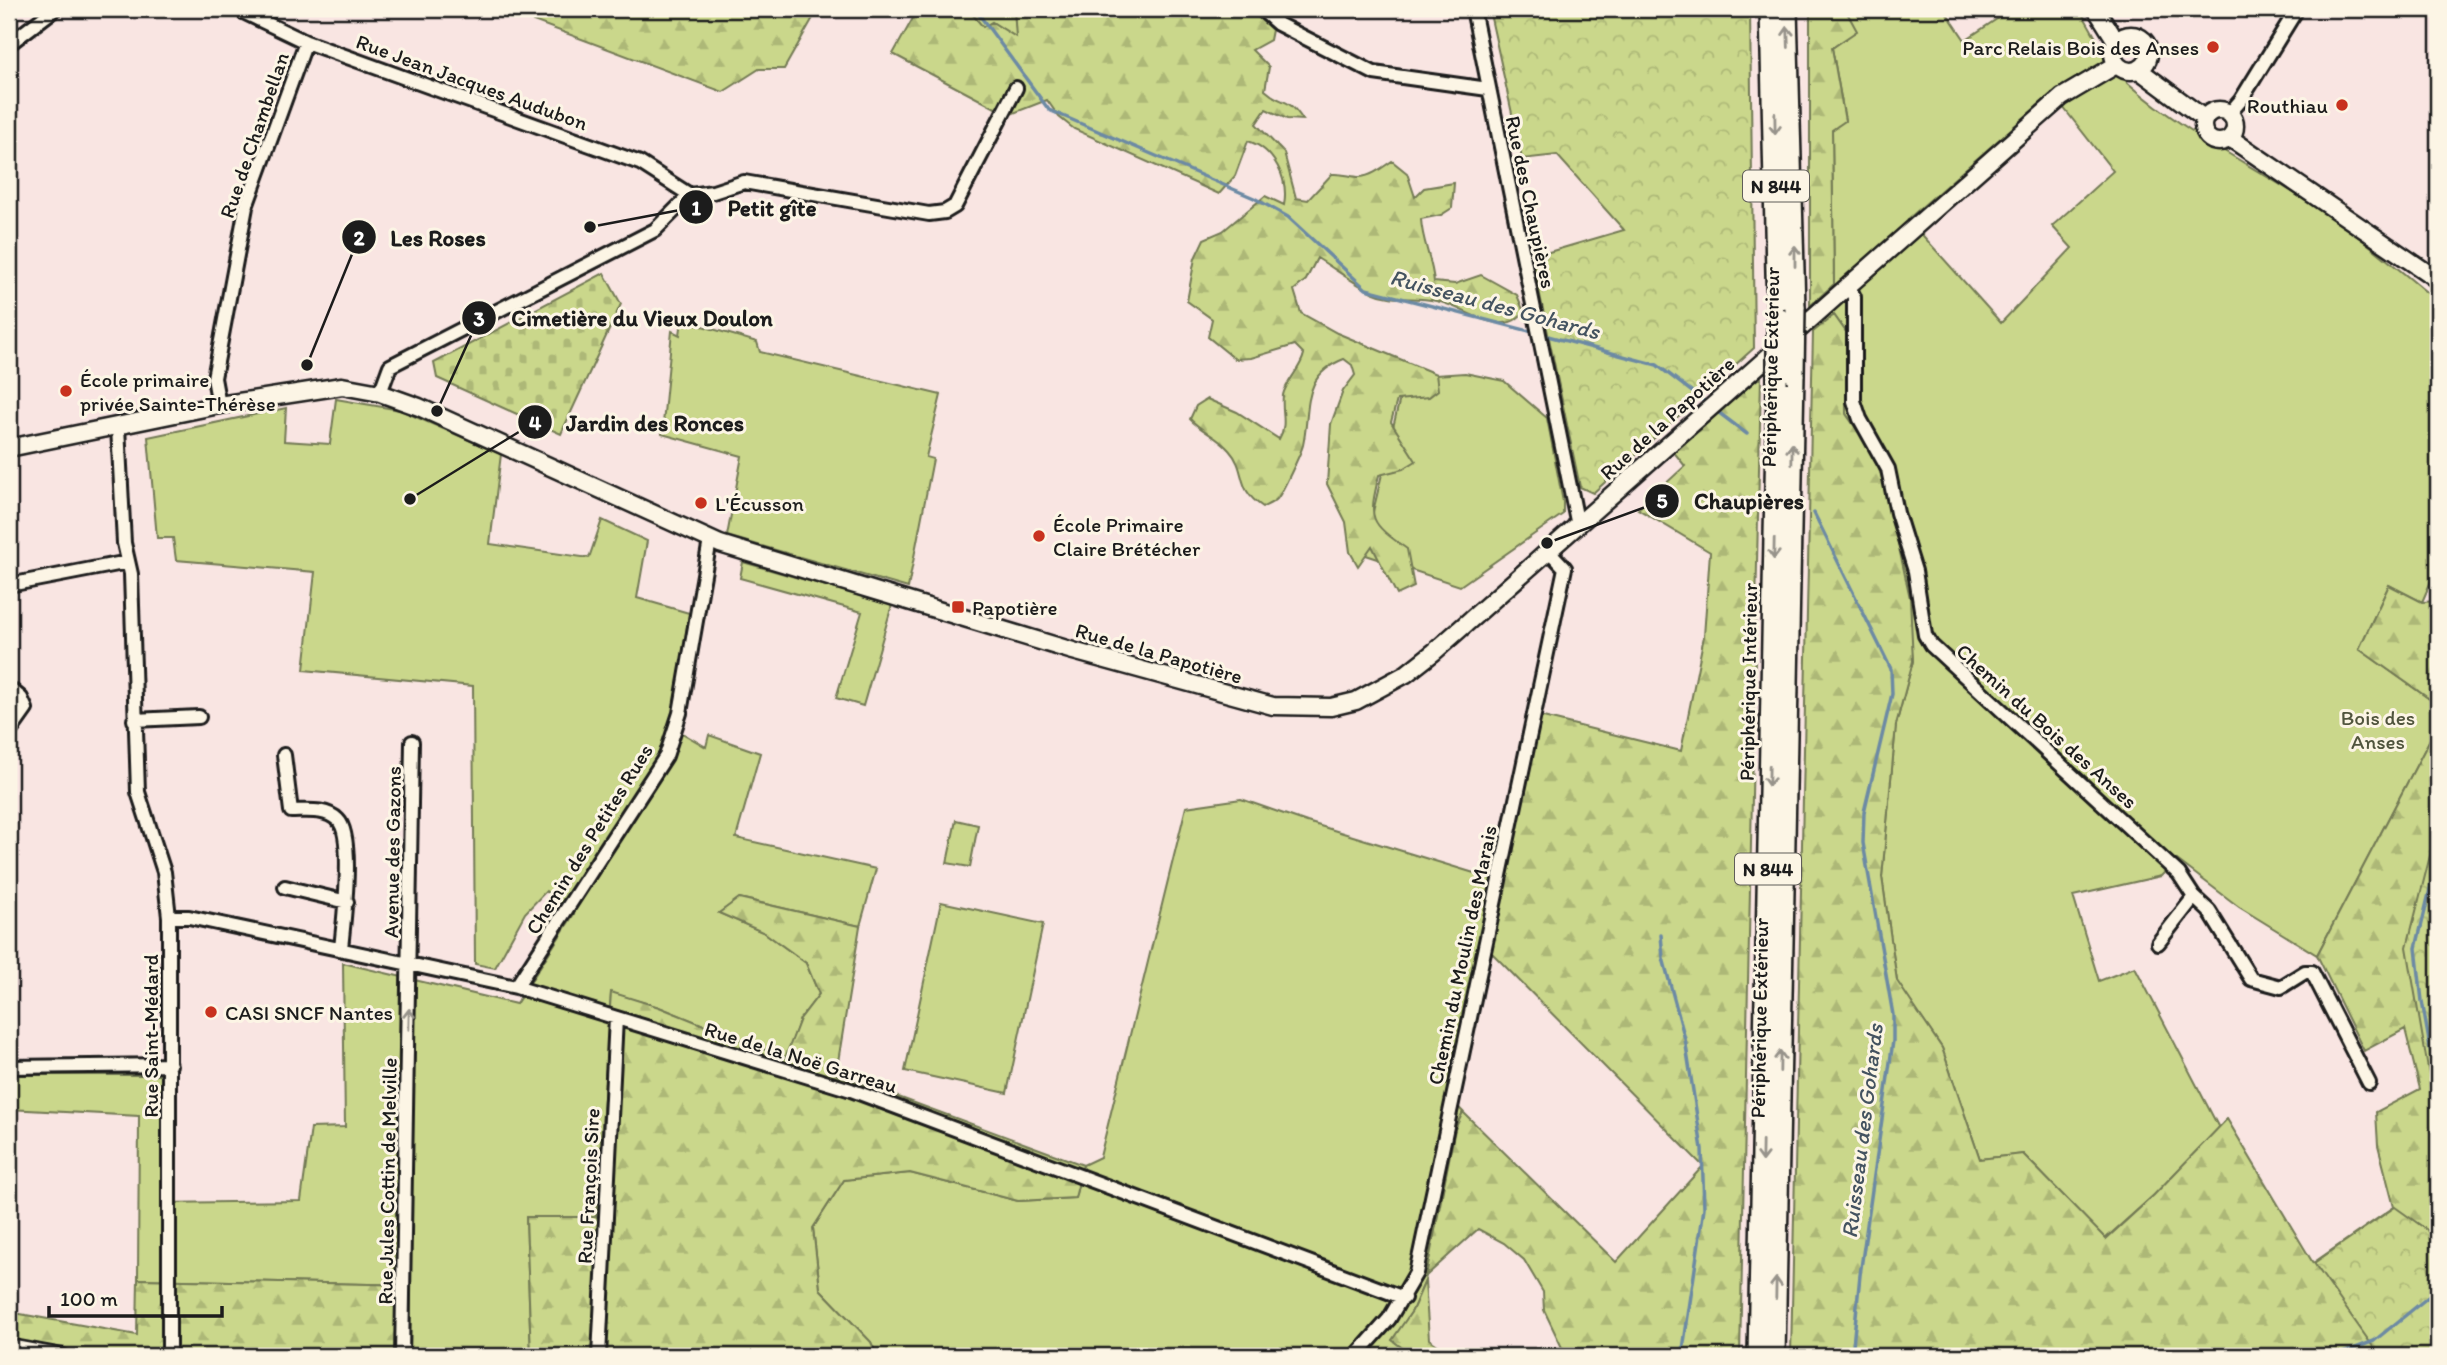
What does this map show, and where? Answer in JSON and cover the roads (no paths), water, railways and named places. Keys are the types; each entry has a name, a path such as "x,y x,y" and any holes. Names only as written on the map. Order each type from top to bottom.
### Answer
{"highway":[{"name":"Périphérique Intérieur","path":"1758,1356 1786,378 1786,312 1770,9"},
{"name":"Périphérique Extérieur","path":"1786,312 1787,9"},
{"name":"Périphérique Extérieur","path":"1775,1356 1786,378"}],"street":[{"path":"9,44 55,9"},
{"name":"Rue Jean Jacques Audubon","path":"237,9 306,42 640,163 690,195"},
{"path":"1261,9 1278,24 1374,74 1488,89"},
{"path":"1278,24 1281,9"},
{"name":"Rue des Chaupières","path":"1473,9 1578,526"},
{"path":"2096,9 2116,41"},
{"path":"2230,114 2297,9"},
{"path":"2139,70 2149,54 2145,41 2132,35 2116,41 2112,52 2116,65 2124,71 2139,70 2205,119"},
{"name":"Rue de Chambellan","path":"219,405 214,378 246,207 306,42"},
{"name":"Rue de la Papotière","path":"9,448 219,405 342,386 380,393 419,407 710,540 1086,654 1273,706 1331,707 1356,701 1406,674 1578,526 2062,97 2116,65"},
{"path":"380,393 390,366 655,230 690,195 744,182 929,214 945,212 955,206 1016,88"},
{"path":"2230,114 2216,110 2205,119 2204,128 2208,137 2217,141 2230,138 2438,280"},
{"path":"2230,114 2235,128 2230,138"},
{"name":"Chemin du Bois des Anses","path":"1848,285 1854,297 1854,401 1860,419 1888,469 1897,513 1915,571 1925,635 1946,661 2179,874 2194,897 2209,911 2251,979 2281,987 2305,972 2312,972 2369,1083"},
{"name":"Rue Saint-Médard","path":"117,426 124,543 128,562 138,792 164,872 169,916 169,1356"},
{"name":"Chemin des Petites Rues","path":"516,988 667,755 680,713 710,540"},
{"name":"Chemin du Moulin des Marais","path":"1356,1356 1404,1298 1416,1273 1564,568 1549,551"},
{"path":"9,585 128,562"},
{"path":"9,688 21,698 26,709 9,733"},
{"path":"134,720 199,717"},
{"name":"Avenue des Gazons","path":"410,964 412,742"},
{"path":"284,755 291,811 319,810 338,820 345,833 347,902 341,949"},
{"path":"285,887 347,902"},
{"path":"2158,943 2194,897"},
{"name":"Rue de la Noë Garreau","path":"169,916 189,917 516,988 851,1090 1404,1298"},
{"name":"Rue Jules Cottin de Melville","path":"402,1356 410,964"},
{"name":"Rue François Sire","path":"599,1356 616,1018"},
{"path":"9,1067 170,1065"},
{"path":"9,1346 64,1356"}],"waterway":[{"name":"Ruisseau des Gohards","path":"975,9 1049,110 1254,198 1288,217 1366,289 1537,333"},
{"name":"Ruisseau des Gohards","path":"1544,335 1657,365 1708,404"},
{"name":"Ruisseau des Gohards","path":"1714,409 1747,434"},
{"name":"Ruisseau des Gohards","path":"1814,513 1891,669 1892,694 1864,812 1863,843 1893,1015 1893,1041 1860,1275 1852,1356"},
{"path":"2438,856 2416,948 2438,1093"},
{"path":"1661,935 1663,958 1685,1039 1702,1149 1704,1208 1682,1356"},
{"path":"2335,1356 2374,1341 2438,1289 2438,1253"}],"place":[{"name":"Parc Relais Bois des Anses","path":"2213,47"},
{"name":"Routhiau","path":"2342,105"},
{"name":"Petit gîte","path":"590,227"},
{"name":"Les Roses","path":"307,365"},
{"name":"École primaire privée Sainte-Thérèse","path":"66,391"},
{"name":"Cimetière du Vieux Doulon","path":"437,411"},
{"name":"Jardin des Ronces","path":"410,499"},
{"name":"L'Écusson","path":"701,503"},
{"name":"École Primaire Claire Brétécher","path":"1039,536"},
{"name":"Chaupières","path":"1547,543"},
{"name":"Papotière","path":"958,607"},
{"name":"CASI SNCF Nantes","path":"211,1012"}],"park label":[{"name":"Bois des Anses","path":"2378,729"}]}
